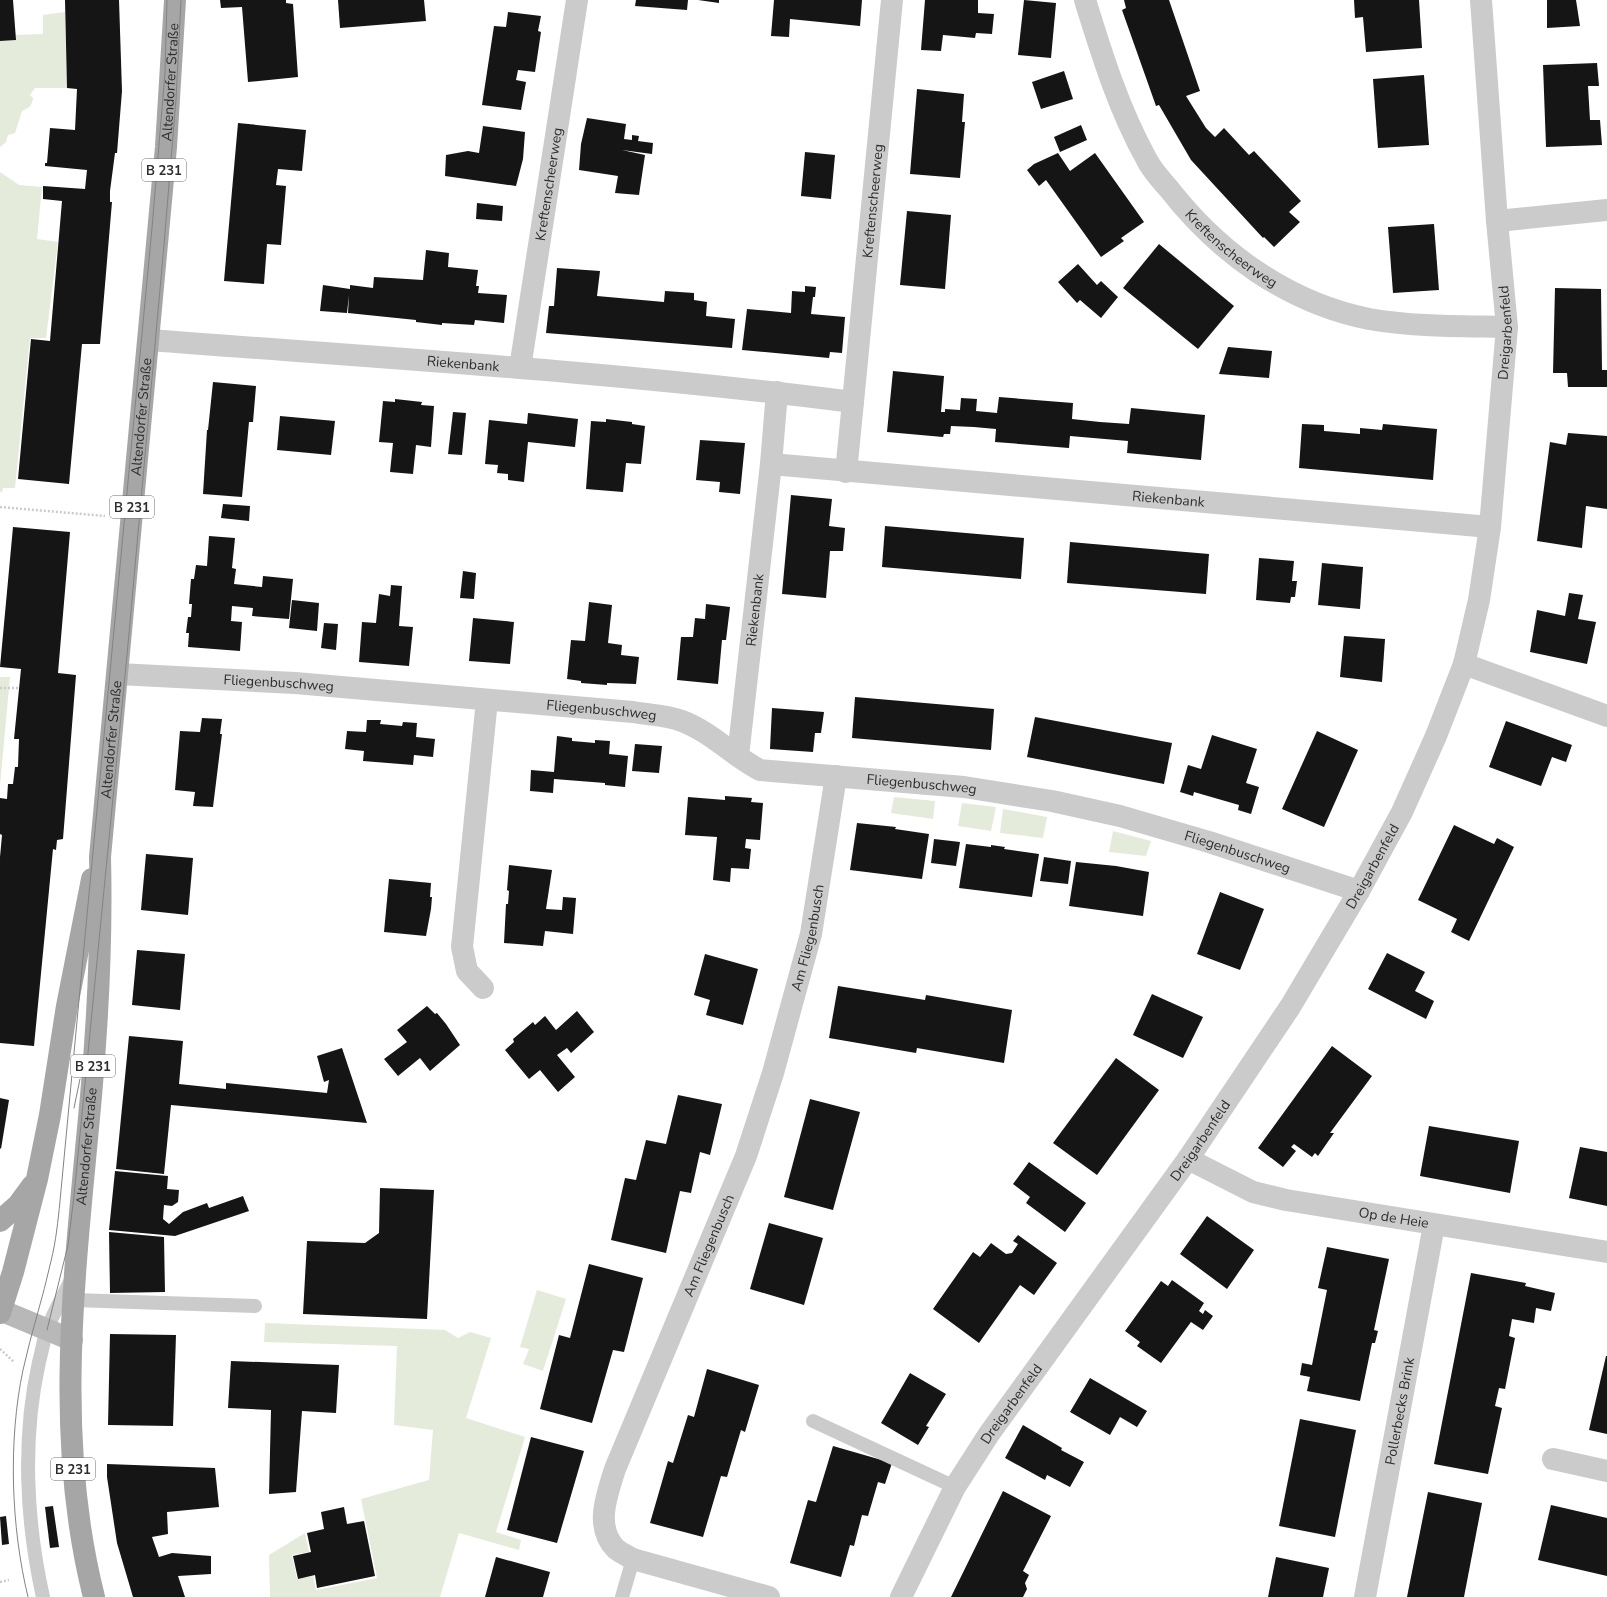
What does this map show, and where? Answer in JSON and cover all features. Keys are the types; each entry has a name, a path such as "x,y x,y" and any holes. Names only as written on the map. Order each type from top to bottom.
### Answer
{"main road":[{"name":"Altendorfer Straße","path":"72,1340 74,1274 98,1000 101,916 100,858 167,140 175,0"},
{"name":"Altendorfer Straße","path":"0,1311 13,1272 37,1179 50,1115 67,1006 92,881 100,858"},
{"path":"0,1221 18,1205 37,1179"},
{"path":"0,1311 72,1340"},
{"name":"B 231","path":"72,1340 70,1402 72,1452 78,1515 94,1597"}],"street":[{"name":"Kreftenscheerweg","path":"520,368 577,0"},
{"name":"Kreftenscheerweg","path":"853,402 863,314 892,0"},
{"name":"Kreftenscheerweg","path":"1085,0 1099,47 1123,114 1147,162 1201,227 1227,250 1266,278 1315,303 1368,318 1417,326 1508,327"},
{"name":"Dreigarbenfeld","path":"901,1597 955,1487 1020,1388 1188,1159 1290,1007 1359,891 1402,812 1436,736 1464,664 1479,600 1490,527 1508,327 1497,221 1481,0"},
{"path":"1497,221 1607,210"},
{"name":"Riekenbank","path":"149,340 520,368 778,392 853,402"},
{"name":"Riekenbank","path":"738,756 778,392"},
{"path":"846,472 853,402"},
{"name":"Riekenbank","path":"771,464 846,472 1490,527"},
{"path":"1464,664 1607,716"},
{"name":"Fliegenbuschweg","path":"118,674 295,683 633,712 681,721 710,736 760,770 964,787 1052,801 1120,816 1209,842 1359,891"},
{"path":"483,988 466,971 462,947 486,700"},
{"name":"Am Fliegenbusch","path":"769,1597 633,1559 617,1550 607,1537 603,1524 605,1501 615,1469 746,1156 773,1073 810,934 836,776"},
{"name":"Op de Heie","path":"1188,1159 1252,1192 1286,1200 1607,1252"},
{"name":"Pollerbecks Brink","path":"1365,1597 1434,1225"},
{"path":"1553,1459 1607,1471"}],"lane":[{"path":"43,1597 31,1513 28,1458 34,1387 47,1330 74,1274"},
{"path":"73,1300 255,1306"},
{"path":"813,1420 955,1487"},
{"path":"622,1597 633,1559"}],"path":[{"path":"0,507 131,519"},
{"path":"0,688 19,688"},
{"path":"0,1582 9,1580"}],"green space":[{"path":"65,12 67,88 35,88 30,95 33,98 32,103 28,108 22,111 15,133 8,135 6,142 0,147 0,41 15,40 15,35 43,34 43,15"},
{"path":"0,172 19,185 42,187 37,239 58,242 46,338 30,338 15,488 3,488 2,492 0,492"},
{"path":"0,677 10,677 0,786"},
{"path":"894,797 935,801 933,819 891,813"},
{"path":"962,803 996,807 991,831 958,826"},
{"path":"1003,809 1047,817 1043,838 1000,833"},
{"path":"1113,831 1151,841 1146,856 1109,852"},
{"path":"537,1290 566,1299 543,1371 523,1364 529,1349 520,1347"},
{"path":"265,1323 445,1330 458,1338 470,1332 491,1338 466,1418 525,1437 496,1532 521,1540 519,1550 459,1533 440,1597 270,1597 269,1555 305,1533 309,1552 292,1555 297,1579 313,1576 316,1590 377,1578 361,1499 429,1480 433,1430 394,1425 397,1346 264,1342"}],"building":[{"path":"0,0 13,0 16,40 0,41"},
{"path":"65,0 119,0 122,91 117,153 115,153 110,191 110,202 112,202 100,344 82,344 69,484 18,479 31,339 50,341 62,201 43,199 43,186 85,189 87,170 45,166 45,163 47,163 50,128 75,130 77,89 67,88"},
{"path":"220,0 286,0 286,3 293,4 298,77 248,82 242,7 221,8"},
{"path":"338,0 424,0 426,21 340,28"},
{"path":"636,0 688,0 687,10 635,6"},
{"path":"698,0 719,0 719,3"},
{"path":"774,0 862,0 860,26 790,19 789,37 771,36"},
{"path":"925,0 978,0 978,13 994,14 992,34 976,33 975,38 943,35 941,51 921,50"},
{"path":"1024,0 1056,3 1051,58 1018,55"},
{"path":"1124,0 1169,0 1200,91 1186,96 1206,128 1215,137 1224,128 1249,155 1254,151 1301,201 1289,212 1300,222 1274,247 1264,237 1263,238 1191,160 1159,105 1156,106 1122,10 1126,8"},
{"path":"1354,0 1419,0 1422,48 1366,52 1363,17 1355,18"},
{"path":"1547,0 1576,0 1580,26 1547,28"},
{"path":"508,12 541,16 538,31 541,32 535,72 518,70 516,80 526,82 521,110 482,105 494,26 506,27"},
{"path":"1597,63 1599,86 1588,86 1590,120 1600,120 1602,145 1546,147 1543,65"},
{"path":"1064,71 1073,99 1041,109 1032,82"},
{"path":"1424,75 1429,145 1378,148 1373,79"},
{"path":"917,89 964,94 962,122 965,122 960,178 910,174"},
{"path":"587,118 626,124 624,139 632,140 632,135 639,136 638,141 653,143 652,154 622,150 645,155 639,195 615,193 618,176 579,170 581,144"},
{"path":"238,123 306,130 302,171 278,169 276,185 286,186 281,245 267,244 264,284 224,281"},
{"path":"1081,125 1087,140 1060,152 1054,137"},
{"path":"483,126 525,132 523,159 516,186 445,176 446,155 468,151 479,153"},
{"path":"805,152 835,155 831,199 801,196"},
{"path":"1058,153 1070,171 1095,153 1144,222 1121,238 1124,241 1101,257 1046,180 1039,186 1027,170 1034,164"},
{"path":"477,203 503,206 502,221 476,219"},
{"path":"907,211 951,215 945,289 900,285"},
{"path":"1434,224 1439,290 1393,293 1388,227"},
{"path":"1159,244 1234,306 1198,349 1123,288"},
{"path":"426,250 449,253 448,267 478,270 476,286 479,286 478,293 507,295 504,323 475,320 474,325 442,323 442,325 416,322 416,320 348,313 349,295 347,313 320,311 323,285 350,289 350,285 373,288 374,277 423,280"},
{"path":"1078,264 1097,285 1101,281 1118,297 1101,318 1080,300 1077,303 1058,282"},
{"path":"557,268 600,271 597,296 664,302 665,291 694,293 694,300 707,302 706,316 735,319 732,348 546,333 549,306 554,306"},
{"path":"805,286 816,287 811,314 845,317 842,353 830,352 829,358 742,350 747,309 791,313 792,291 805,292"},
{"path":"1555,288 1601,289 1602,370 1607,370 1607,387 1568,387 1567,373 1553,373"},
{"path":"1228,347 1272,351 1269,378 1219,374"},
{"path":"893,371 944,376 941,412 945,412 945,409 960,410 961,398 977,399 976,411 997,413 999,397 1073,403 1072,419 1100,422 1129,424 1131,408 1205,415 1201,460 1127,453 1128,441 1070,436 1069,448 995,442 996,429 974,427 951,426 950,434 944,434 943,437 887,432"},
{"path":"213,382 256,386 253,422 249,422 242,497 203,494 207,430"},
{"path":"395,399 422,402 421,405 434,406 431,447 416,445 413,474 390,472 393,443 379,442 383,401 395,402"},
{"path":"453,412 466,413 462,455 448,454"},
{"path":"528,413 578,419 575,447 528,442 524,482 508,480 508,474 497,473 498,465 485,464 489,420 527,424"},
{"path":"280,416 335,421 331,455 277,450"},
{"path":"606,419 632,422 632,424 645,426 641,464 626,463 623,492 586,489 591,421 606,422"},
{"path":"1302,424 1324,425 1324,431 1360,434 1360,428 1382,430 1383,424 1437,429 1433,480 1299,468"},
{"path":"1568,433 1607,436 1607,509 1586,506 1582,548 1537,541 1550,442 1566,445"},
{"path":"700,440 745,443 740,494 719,492 720,482 696,480"},
{"path":"791,495 832,499 829,526 845,528 843,551 830,551 826,598 782,594"},
{"path":"223,504 250,506 249,521 221,518"},
{"path":"885,526 1024,538 1021,579 882,567"},
{"path":"13,527 70,532 58,673 76,675 63,839 57,840 56,850 53,849 34,1046 0,1043 0,857 2,835 0,834 0,798 7,799 8,784 13,784 15,767 18,767 19,739 14,739 21,669 0,667"},
{"path":"209,536 235,538 232,568 236,569 234,584 262,587 263,576 293,579 289,619 252,616 253,608 232,606 231,621 242,622 240,651 188,647 189,633 186,633 188,617 191,617 192,604 189,604 191,579 194,579 196,565 207,566"},
{"path":"1070,542 1209,554 1206,594 1067,583"},
{"path":"1259,558 1294,561 1292,581 1297,581 1295,597 1291,597 1290,603 1256,600"},
{"path":"1322,563 1363,567 1360,609 1318,605"},
{"path":"463,571 476,573 474,599 460,598"},
{"path":"391,585 402,586 399,626 413,627 409,666 359,662 362,622 376,623 379,594 390,596"},
{"path":"1569,593 1583,595 1578,619 1596,622 1587,664 1530,652 1537,610 1565,616"},
{"path":"292,600 319,603 317,631 289,628"},
{"path":"589,602 612,605 608,643 622,645 621,655 639,657 636,684 607,683 607,685 581,683 581,681 567,679 571,640 585,641"},
{"path":"706,604 730,607 726,640 722,640 718,684 677,680 681,637 693,637 695,618 705,619"},
{"path":"473,618 514,622 510,664 469,661"},
{"path":"324,623 338,624 336,650 321,648"},
{"path":"1344,636 1385,639 1382,682 1340,677"},
{"path":"855,697 994,709 991,750 852,738"},
{"path":"772,708 824,712 821,733 815,733 813,752 770,749"},
{"path":"1035,717 1172,743 1164,784 1027,757"},
{"path":"202,718 222,719 220,734 222,734 213,807 193,806 195,792 175,790 180,731 200,732"},
{"path":"367,720 381,720 380,724 402,726 403,722 417,723 416,737 435,739 433,757 414,755 413,765 363,761 364,751 345,749 347,731 366,732"},
{"path":"1506,721 1572,745 1566,762 1552,757 1541,786 1489,767"},
{"path":"1317,731 1358,750 1324,827 1282,809"},
{"path":"1212,735 1257,749 1246,783 1259,787 1251,814 1238,810 1239,805 1194,792 1193,796 1180,792 1188,765 1201,769"},
{"path":"557,736 572,738 572,741 595,743 595,740 610,741 609,754 628,756 625,787 605,785 605,783 554,779 553,793 530,791 531,770 554,772"},
{"path":"635,744 662,746 659,773 632,771"},
{"path":"725,796 752,798 751,802 763,803 760,840 746,839 745,848 751,849 749,869 731,868 730,882 713,880 717,837 685,835 688,797 725,800"},
{"path":"857,823 896,827 895,829 929,834 922,879 850,870"},
{"path":"1454,825 1494,844 1497,838 1514,847 1469,941 1451,932 1457,919 1418,900"},
{"path":"934,839 960,842 956,866 931,863"},
{"path":"966,844 991,847 991,845 1005,847 1004,849 1039,854 1032,897 959,888"},
{"path":"146,854 193,858 188,915 141,910"},
{"path":"1044,857 1071,861 1068,884 1040,881"},
{"path":"1076,862 1116,866 1149,872 1143,916 1069,906"},
{"path":"509,865 552,870 546,909 562,910 563,897 576,898 573,934 545,931 543,946 504,943 506,904 508,904 509,891 507,890"},
{"path":"389,879 431,883 431,909 426,936 384,932"},
{"path":"1220,892 1264,909 1240,970 1197,954"},
{"path":"137,950 185,954 180,1010 132,1005"},
{"path":"1387,953 1425,972 1415,991 1434,1001 1426,1019 1368,989"},
{"path":"705,954 758,969 743,1025 706,1015 710,1000 694,995"},
{"path":"838,986 925,1000 926,995 1012,1010 1004,1063 917,1048 916,1053 829,1038"},
{"path":"1152,994 1203,1017 1183,1058 1133,1035"},
{"path":"427,1006 435,1014 437,1013 460,1045 430,1071 420,1058 398,1076 384,1059 407,1042 397,1030"},
{"path":"577,1011 594,1032 571,1053 567,1048 557,1055 575,1077 558,1092 540,1070 529,1079 505,1050 514,1042 513,1039 533,1022 535,1025 545,1016 556,1030"},
{"path":"129,1036 183,1041 179,1084 226,1089 226,1083 327,1093 329,1080 324,1082 317,1056 342,1048 367,1123 171,1105 164,1174 116,1169"},
{"path":"1332,1046 1372,1076 1330,1133 1334,1133 1318,1156 1315,1153 1312,1157 1294,1144 1291,1147 1296,1151 1283,1167 1258,1148"},
{"path":"1116,1058 1159,1090 1097,1175 1053,1143"},
{"path":"678,1095 722,1104 710,1155 700,1152 691,1193 680,1191 666,1253 611,1240 625,1178 636,1180 646,1140 666,1144"},
{"path":"0,1098 9,1100 1,1149 0,1148"},
{"path":"810,1099 860,1112 833,1210 784,1197"},
{"path":"1429,1126 1519,1141 1510,1193 1420,1176"},
{"path":"1580,1147 1607,1152 1607,1206 1569,1198"},
{"path":"1029,1162 1086,1203 1065,1232 1026,1203 1030,1197 1013,1184"},
{"path":"115,1171 168,1176 167,1189 179,1190 178,1202 172,1206 164,1205 163,1219 169,1224 183,1212 207,1203 209,1208 243,1196 249,1211 175,1236 109,1230"},
{"path":"380,1188 434,1190 427,1319 303,1314 307,1241 365,1243 379,1233"},
{"path":"1207,1216 1254,1250 1227,1289 1180,1254"},
{"path":"769,1223 823,1238 804,1305 750,1289"},
{"path":"109,1232 164,1237 165,1292 110,1293"},
{"path":"1018,1235 1057,1263 1034,1295 1020,1285 979,1343 933,1309 973,1252 980,1257 991,1243 1006,1254 1012,1253 1018,1244 1013,1241"},
{"path":"1327,1247 1389,1259 1374,1330 1378,1331 1375,1343 1372,1343 1360,1401 1307,1391 1310,1377 1300,1375 1302,1363 1312,1365 1327,1290 1318,1288"},
{"path":"589,1264 643,1278 624,1352 613,1350 592,1423 540,1409 559,1335 570,1338"},
{"path":"1471,1273 1526,1283 1525,1286 1555,1293 1551,1311 1536,1308 1534,1323 1512,1319 1509,1336 1515,1338 1505,1389 1499,1388 1495,1406 1502,1408 1488,1474 1434,1464"},
{"path":"1172,1280 1204,1303 1199,1311 1203,1314 1205,1310 1213,1316 1203,1330 1191,1322 1161,1363 1137,1346 1140,1342 1125,1331 1161,1281 1168,1286"},
{"path":"110,1334 176,1335 173,1426 108,1425"},
{"path":"1607,1356 1607,1434 1589,1430"},
{"path":"231,1361 339,1365 336,1413 302,1411 296,1492 269,1494 271,1410 228,1408"},
{"path":"707,1369 759,1385 745,1432 741,1430 727,1477 721,1476 703,1537 650,1523 668,1461 673,1463 688,1415 694,1417"},
{"path":"910,1373 946,1394 926,1426 929,1427 918,1445 881,1423"},
{"path":"1090,1378 1147,1411 1137,1427 1120,1417 1110,1435 1070,1412"},
{"path":"1300,1419 1356,1430 1335,1537 1279,1526"},
{"path":"1023,1425 1062,1448 1061,1450 1084,1462 1070,1487 1047,1475 1045,1480 1005,1458"},
{"path":"531,1437 584,1451 557,1543 507,1530"},
{"path":"833,1446 892,1463 885,1484 878,1482 868,1516 862,1515 854,1546 850,1545 841,1577 790,1563 808,1500 816,1502"},
{"path":"107,1464 215,1468 219,1507 167,1512 168,1534 152,1537 159,1557 172,1553 211,1556 211,1574 178,1576 185,1597 133,1597 117,1543 107,1477"},
{"path":"1003,1491 1051,1516 1023,1571 1029,1575 1025,1583 1027,1589 1023,1597 951,1597"},
{"path":"1428,1492 1482,1503 1464,1597 1407,1597"},
{"path":"1551,1505 1607,1518 1607,1576 1538,1560"},
{"path":"53,1506 59,1547 50,1548 45,1507"},
{"path":"344,1507 347,1524 364,1521 375,1576 317,1588 315,1575 298,1579 293,1556 311,1552 307,1533 324,1529 321,1512"},
{"path":"6,1516 9,1544 2,1545 0,1517"},
{"path":"496,1557 550,1572 543,1597 485,1597"},
{"path":"1276,1557 1329,1568 1323,1597 1268,1597"}],"tram line":[{"path":"28,1597 22,1570 15,1513 15,1426 23,1370 56,1238 152,228 165,73 167,0"},
{"path":"47,1330 68,1245 74,1196 127,655 164,245 176,99 181,0"},
{"path":"74,1108 80,1079"}]}
